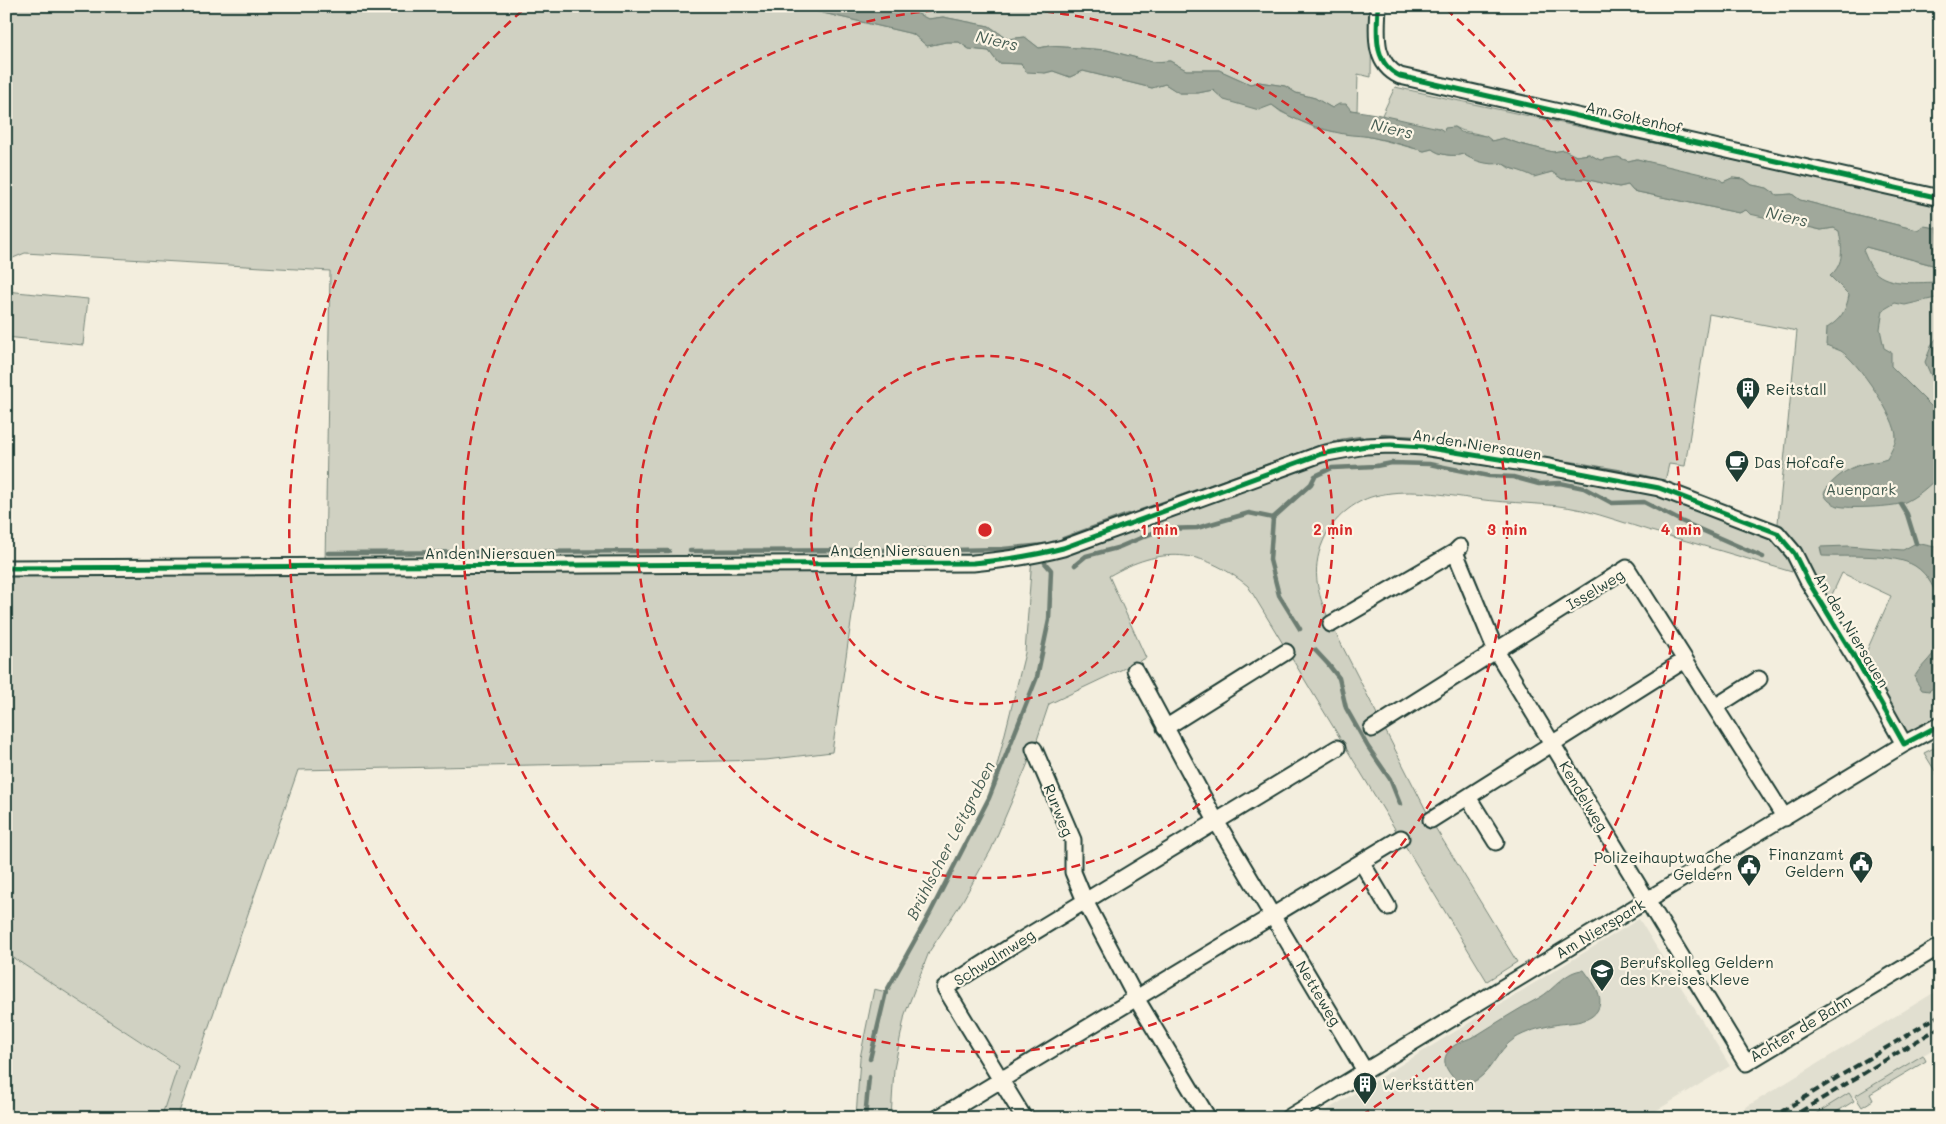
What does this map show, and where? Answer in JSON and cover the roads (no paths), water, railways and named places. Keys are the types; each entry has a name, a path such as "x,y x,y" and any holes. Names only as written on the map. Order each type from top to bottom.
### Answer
{"street":[{"name":"Am Goltenhof","path":"1378,6 1377,38 1381,58 1390,71 1400,76 1940,198"},
{"name":"An den Niersauen","path":"6,568 989,562 1032,556 1063,548 1321,454 1366,446 1424,447 1549,467 1659,488 1777,533 1794,553 1808,581 1860,666 1904,744"},
{"name":"Kendelweg","path":"1331,624 1458,549 1496,651 1647,899"},
{"name":"Isselweg","path":"1496,651 1627,568 1785,818"},
{"path":"1372,728 1496,651"},
{"path":"1165,728 1286,652"},
{"path":"1552,744 1685,660"},
{"name":"Netteweg","path":"1135,670 1216,821 1365,1071"},
{"path":"1715,707 1758,679"},
{"name":"Am Nierspark","path":"1288,1118 1904,744 1940,725"},
{"name":"Kendelweg","path":"1431,820 1552,744"},
{"path":"1085,901 1337,748"},
{"name":"Rurweg","path":"1034,749 1073,840 1073,872 1085,901 1136,998 1208,1118"},
{"path":"1468,797 1496,842"},
{"path":"938,1118 1401,838"},
{"path":"1362,863 1388,907"},
{"name":"Achter de Bahn","path":"1647,899 1746,1063 1883,978 1940,946"},
{"name":"Schwalmweg","path":"1024,1118 945,988 1085,901"}],"water":[{"name":"Niers","path":"793,6 902,6 928,19 943,17 989,26 1008,39 1025,37 1039,48 1049,46 1107,50 1152,62 1170,61 1186,70 1219,70 1250,84 1259,82 1285,86 1296,93 1315,98 1332,108 1339,104 1346,104 1351,110 1439,128 1444,131 1445,128 1454,127 1461,132 1486,136 1492,141 1503,138 1553,152 1564,150 1576,156 1589,154 1600,160 1618,157 1628,161 1637,159 1718,178 1723,182 1732,178 1744,179 1752,185 1767,188 1777,195 1792,194 1800,200 1917,230 1924,226 1937,228 1940,239 1940,267 1866,247 1863,250 1872,269 1880,276 1896,282 1940,282 1940,297 1905,305 1895,303 1883,310 1880,329 1884,348 1891,352 1891,366 1932,407 1940,422 1940,475 1908,501 1890,506 1843,507 1831,502 1824,493 1835,479 1845,472 1863,464 1887,459 1896,438 1895,429 1890,417 1866,378 1841,351 1826,345 1827,328 1842,314 1849,295 1830,276 1838,266 1841,255 1839,231 1834,228 1821,230 1750,214 1746,210 1739,213 1633,191 1628,185 1619,187 1585,179 1562,179 1552,172 1534,177 1502,163 1482,162 1463,154 1447,155 1432,149 1424,151 1371,137 1325,130 1297,120 1272,105 1259,110 1224,100 1213,90 1198,93 1179,93 1165,84 1152,88 1083,71 1070,77 1053,71 1045,73 1026,72 1021,64 998,63 989,51 969,49 959,42 946,42 927,46 913,34"},
{"path":"1940,334 1940,382 1933,380 1925,362 1932,344"},
{"path":"1916,543 1940,548 1940,605 1928,578 1915,566 1883,557 1822,556 1820,547 1848,546 1903,550"},
{"path":"1940,641 1940,683 1929,691 1922,690 1915,676 1935,651"},
{"path":"1584,970 1597,989 1600,1000 1597,1011 1593,1015 1578,1022 1544,1027 1518,1036 1508,1044 1478,1080 1467,1084 1459,1084 1445,1065 1446,1056 1454,1046 1477,1035 1539,998 1566,976"}],"waterway":[{"path":"1381,436 1414,438 1523,455"},
{"path":"1321,447 1361,438"},
{"path":"1141,511 1309,451"},
{"path":"1300,629 1279,595 1270,560 1273,518 1311,484 1315,476 1332,468 1376,466 1392,463 1429,464 1489,476 1513,477 1539,484 1560,483 1584,488 1612,503 1644,502 1681,521 1763,557"},
{"path":"1569,463 1623,472 1656,480"},
{"path":"1901,504 1907,514 1916,543"},
{"path":"1075,565 1086,556 1117,548 1162,529 1197,528 1249,513 1273,518"},
{"path":"1063,539 1128,515"},
{"path":"901,551 1003,549 1044,545"},
{"path":"690,551 885,550"},
{"path":"328,553 669,551"},
{"name":"Brühlscher Leitgraben","path":"870,1059 886,992 930,913 989,798 1037,677 1049,620 1051,570 1045,563"},
{"path":"1315,650 1339,678 1346,708 1368,747 1390,779 1400,804"},
{"path":"865,1118 869,1077"}],"railway":[{"path":"1771,1118 1940,1015"},
{"path":"1790,1118 1940,1027"}],"place":[{"name":"Reitstall","path":"1748,410"},
{"name":"Das Hofcafe","path":"1737,483"},
{"name":"Finanzamt Geldern","path":"1861,884"},
{"name":"Polizeihauptwache Geldern","path":"1749,887"},
{"name":"Berufskolleg Geldern des Kreises Kleve","path":"1602,992"},
{"name":"Werkstätten","path":"1365,1105"}],"park label":[{"name":"Auenpark","path":"1861,489"}]}
